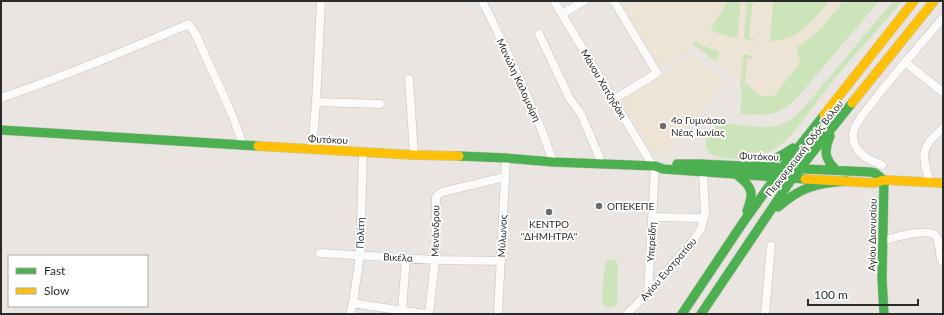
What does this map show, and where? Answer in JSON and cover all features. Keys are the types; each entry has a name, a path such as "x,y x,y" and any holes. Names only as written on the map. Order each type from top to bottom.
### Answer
{"main road":[{"name":"Περιφερειακή Οδός Βόλου","path":"682,314 776,176 914,1"},
{"name":"Περιφερειακή Οδός Βόλου","path":"701,314 800,168 934,1"},
{"path":"832,128 825,154 829,163 836,170"},
{"name":"Φυτόκου","path":"1,130 77,136 414,155 506,158 553,162 654,166 663,169 874,183 884,180 943,183"},
{"path":"751,167 763,165 773,161 802,142"},
{"name":"Φυτόκου","path":"654,166 663,164 699,164 870,172 875,173 884,180"},
{"path":"737,174 747,182 751,192 750,202 742,224"},
{"name":"Αγίου Διονυσίου","path":"884,180 882,241 884,314"},
{"path":"760,225 789,197 801,190 817,184 847,181"}],"street":[{"path":"312,149 321,1"},
{"name":"Μανώλη Καλομοίρη","path":"482,1 527,94 547,142 553,162"},
{"name":"Μάνου Χατζηδάκι","path":"554,1 654,166"},
{"path":"562,14 584,1"},
{"path":"613,100 657,73 614,1"},
{"path":"882,165 863,156 854,143 853,132 860,119 905,62 942,21"},
{"path":"1,98 67,74 189,24 196,35 234,117 243,145"},
{"path":"539,34 570,99 581,114 599,156 600,163"},
{"path":"905,62 943,92"},
{"path":"408,79 414,155"},
{"path":"316,102 380,104"},
{"path":"930,182 924,152 927,145 943,128"},
{"name":"Πολίτη","path":"350,314 360,255 363,152"},
{"name":"Μύλωνος","path":"498,314 506,158"},
{"name":"Υπερείδη","path":"648,293 654,166"},
{"name":"Αγίου Ευστρατίου","path":"628,314 695,239 701,229 704,218 705,204 703,172"},
{"name":"Μενάνδρου","path":"429,314 435,260 436,197 442,192 505,177"},
{"path":"652,217 704,218"},
{"path":"882,241 919,233 934,234 937,237 941,259 943,262"},
{"path":"765,314 771,246"},
{"name":"Βικέλα","path":"320,253 435,260 500,261"},
{"path":"402,311 406,258"},
{"path":"353,302 370,310 402,311 425,314"}],"shaded area":[{"path":"621,1 852,1 769,104 695,46 660,67"},
{"name":"4ο Γυμνάσιο Νέας Ιωνίας","path":"694,55 725,82 666,155 652,154 621,99"}],"green space":[{"path":"728,1 741,1 737,38 726,36 710,30"},
{"path":"747,1 753,1 749,38 755,39 755,41 744,39"},
{"path":"773,1 829,1 811,22 797,33 780,40 770,41"},
{"path":"843,1 879,1 795,100 782,110 769,114 753,115 741,113 740,107 742,95 740,82 744,54 752,57 747,58 745,83 761,96 774,96 800,63 797,47 817,32 828,21"},
{"path":"893,1 902,1 841,71 795,130 779,146 760,155 743,159 724,158 708,151 706,139 712,129 716,126 722,124 735,124 769,127 784,123 795,116 808,103"},
{"path":"695,41 703,46 718,51 718,59 714,60 692,43"},
{"path":"614,259 618,265 617,301 615,306 610,308 605,306 603,303 604,274 607,261"}],"traffic: fast":[{"path":"701,314 793,177 852,103"},
{"path":"682,314 742,224 782,168 824,115"},
{"path":"1,130 258,146"},
{"path":"830,136 826,154 829,162 836,170"},
{"path":"751,167 773,160 793,148"},
{"path":"459,156 553,162 655,166 663,169 805,179"},
{"path":"677,164 870,172 875,173 884,180"},
{"path":"737,175 746,183 751,191 751,199 747,211"},
{"path":"884,180 882,279 884,314"},
{"path":"778,207 786,200 810,187 826,183 847,181"}],"traffic: slow":[{"path":"824,115 914,1"},
{"path":"852,103 934,1"},
{"path":"258,146 414,155 459,156"},
{"path":"805,179 874,183 884,180 943,183"}],"place":[{"name":"4ο Γυμνάσιο Νέας Ιωνίας","path":"663,126"},
{"name":"ΟΠΕΚΕΠΕ","path":"599,206"},
{"name":"ΚΕΝΤΡΟ ''ΔΗΜΗΤΡΑ''","path":"549,212"}]}
